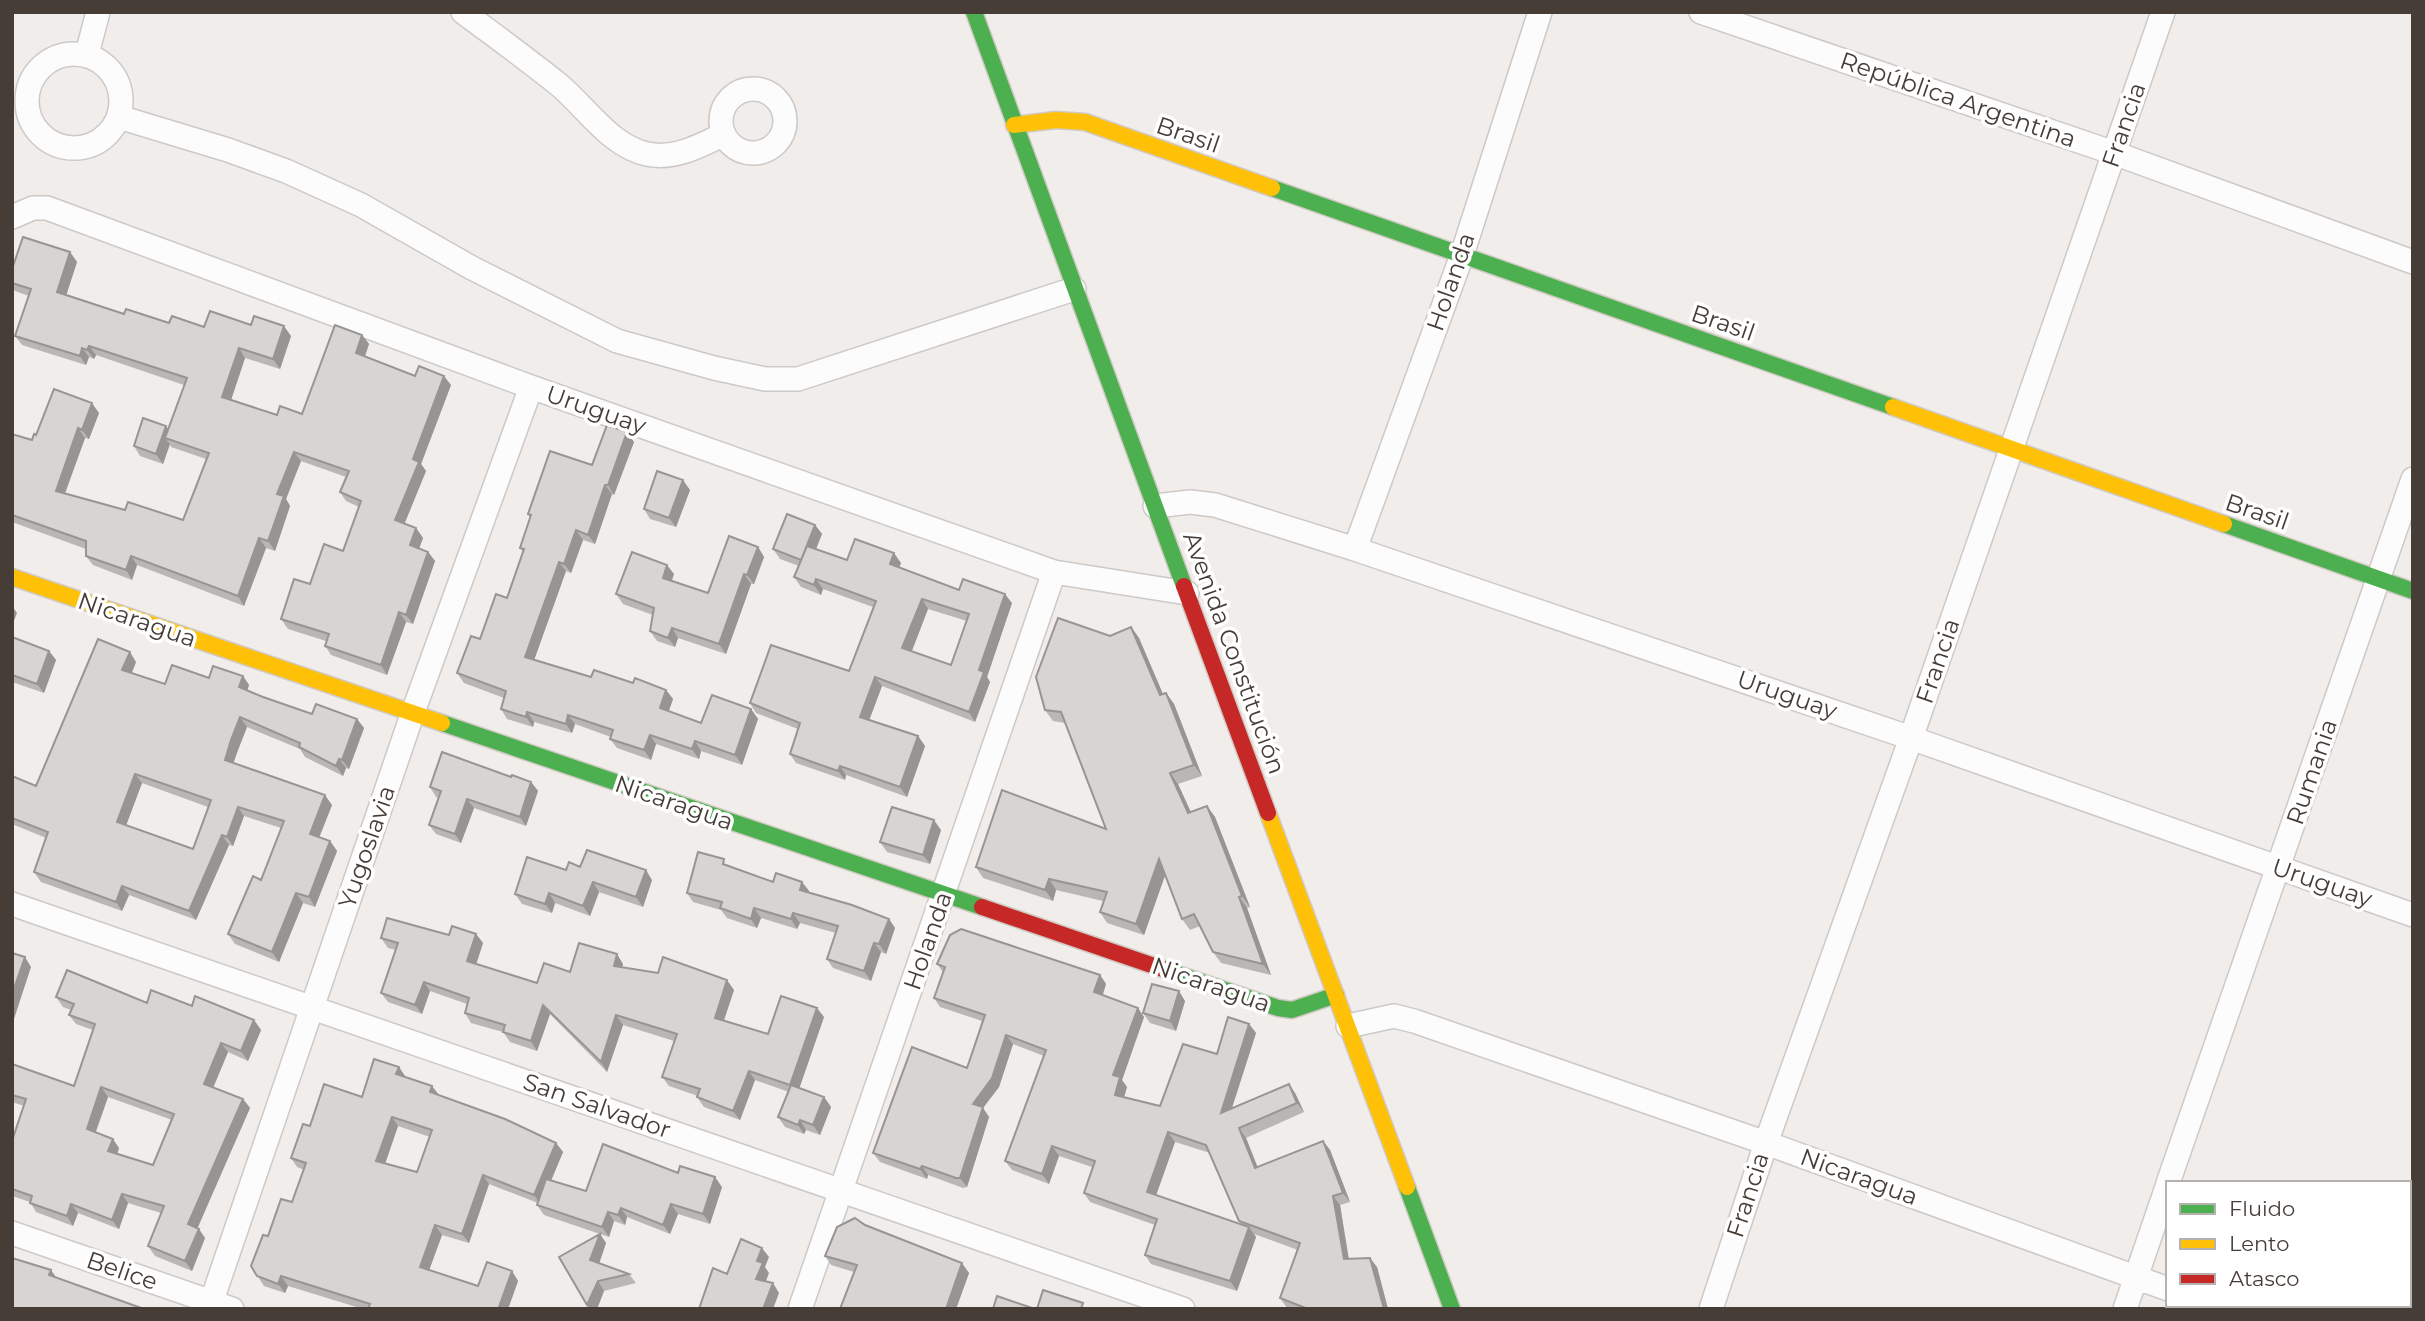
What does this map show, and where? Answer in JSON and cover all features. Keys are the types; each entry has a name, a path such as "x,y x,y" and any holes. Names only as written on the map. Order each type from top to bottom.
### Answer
{"street":[{"path":"87,54 98,12"},
{"path":"463,12 561,86 624,144 647,154 675,154 698,147 723,134"},
{"name":"Avenida Constitución","path":"974,12 1452,1309"},
{"name":"Holanda","path":"1355,549 1462,256 1540,12"},
{"name":"República Argentina","path":"1701,12 2114,153 2413,262"},
{"name":"Francia","path":"1711,1309 1766,1143 1911,738 2163,12"},
{"path":"72,53 87,54 101,61 113,72 120,86 122,101 119,117 112,130 87,147 72,149 58,146 34,128 21,84 52,59 72,53"},
{"path":"119,117 286,171 361,205 472,268 617,341 765,379 799,379 1074,289"},
{"name":"Brasil","path":"1014,125 1056,120 1084,122 2413,591"},
{"name":"Uruguay","path":"12,217 33,208 47,208 531,387 1054,572 1187,593"},
{"name":"Yugoslavia","path":"217,1306 312,1007 412,715 531,387"},
{"name":"Rumania","path":"2169,1181 2413,479"},
{"name":"Uruguay","path":"1155,506 1190,502 1215,505 1355,549 1911,738 2413,915"},
{"name":"Holanda","path":"800,1309 1054,572"},
{"name":"Nicaragua","path":"12,577 1278,1008 1292,1010 1336,995"},
{"name":"San Salvador","path":"12,904 1183,1309"},
{"name":"Nicaragua","path":"1348,1026 1394,1016 1414,1021 1766,1143 2166,1288"},
{"name":"Rumania","path":"2124,1309 2166,1189"},
{"name":"Belice","path":"12,1233 217,1306"}],"building":[{"path":"23,237 70,252 57,292 124,314 126,309 169,323 172,316 204,327 210,311 251,325 254,316 284,326 273,359 239,348 222,397 277,415 280,406 302,414 335,325 362,335 356,353 415,376 419,366 444,376 413,459 419,462 395,520 416,528 410,545 428,552 406,615 399,612 381,665 325,646 329,634 281,619 294,579 310,584 324,544 343,551 361,501 340,492 349,471 294,452 277,494 284,496 268,541 259,538 238,596 131,556 126,570 86,556 86,541 12,515 12,434 32,440 54,389 92,403 82,430 78,428 56,491 125,510 128,502 183,520 209,453 165,438 187,378 89,346 87,350 82,348 80,356 15,336 31,289 12,283 12,269"},
{"path":"143,418 166,426 156,454 134,446"},
{"path":"607,425 627,432 588,535 576,530 564,564 559,562 525,657 591,677 594,670 633,683 635,678 666,690 660,708 701,723 712,695 751,709 735,755 695,741 692,749 650,735 644,750 610,739 613,730 568,715 566,724 527,712 526,717 501,709 506,691 457,673 471,636 480,639 496,594 507,598 524,549 520,548 531,515 528,514 550,451 592,465"},
{"path":"657,471 683,480 669,518 644,509"},
{"path":"787,514 815,525 801,560 773,549"},
{"path":"729,536 758,547 747,575 744,574 719,644 672,628 668,638 650,631 654,608 616,594 632,552 667,565 663,578 708,593"},
{"path":"855,539 894,553 890,564 959,590 963,579 1005,594 979,670 984,672 969,712 875,677 860,717 918,736 900,787 840,766 838,771 790,754 800,723 750,703 771,645 849,671 876,601 816,579 814,585 794,577 807,546 847,560","holes":["922,599 969,614 951,665 902,648"]},
{"path":"1058,618 1110,636 1131,627 1160,695 1166,693 1194,765 1170,773 1188,813 1207,806 1242,896 1239,897 1263,964 1213,952 1194,914 1182,919 1159,859 1136,924 1100,912 1107,892 1049,879 1045,890 976,867 1002,790 1106,829 1061,712 1045,710 1036,677"},
{"path":"12,637 49,651 37,684 12,675"},
{"path":"98,639 130,652 122,670 165,684 172,665 209,678 213,666 243,676 239,687 263,697 312,714 316,704 357,719 342,760 339,759 336,766 299,747 300,743 240,717 231,740 225,760 325,795 310,834 330,841 309,897 296,893 272,952 228,934 253,876 261,880 284,821 238,807 227,837 222,835 189,911 122,886 116,902 34,872 48,832 12,818 12,776 36,786","holes":["135,774 211,800 193,849 117,822"]},
{"path":"442,752 531,782 520,817 467,799 455,834 429,825 441,791 430,787"},
{"path":"892,807 934,820 923,855 880,842"},
{"path":"587,850 646,870 636,897 593,882 583,906 549,893 545,904 515,894 527,857 566,870 569,862 580,867"},
{"path":"698,852 724,859 723,864 773,882 776,873 802,882 800,890 889,919 879,944 874,943 864,971 827,959 838,926 793,913 791,919 754,908 751,919 720,908 722,902 687,893"},
{"path":"387,918 449,935 452,926 476,934 467,961 537,983 544,963 570,972 579,943 617,954 614,966 658,973 663,957 727,980 715,1018 768,1034 781,996 817,1008 790,1085 749,1071 733,1111 697,1097 700,1089 662,1077 677,1034 616,1015 601,1062 543,1005 531,1041 503,1032 505,1025 465,1013 469,998 424,982 415,1005 381,993 398,943 381,938"},
{"path":"961,929 1100,975 1094,992 1138,1008 1113,1075 1120,1077 1115,1095 1160,1106 1183,1044 1217,1054 1228,1017 1249,1024 1221,1113 1289,1084 1297,1103 1239,1128 1255,1168 1323,1141 1343,1193 1333,1196 1344,1259 1370,1258 1384,1309 1308,1309 1280,1298 1300,1243 1239,1221 1206,1145 1168,1132 1147,1192 1249,1227 1230,1281 1145,1255 1157,1219 1084,1193 1095,1161 1052,1146 1042,1174 1005,1161 1046,1050 1006,1035 992,1078 973,1104 983,1107 960,1178 922,1166 920,1169 873,1153 912,1047 967,1068 985,1015 934,998 945,967 937,964 950,935"},
{"path":"12,953 25,957 12,994"},
{"path":"67,970 147,1003 151,990 192,1006 195,996 254,1020 241,1051 221,1043 204,1084 243,1099 188,1224 199,1229 185,1261 148,1246 164,1206 122,1194 112,1220 71,1204 67,1216 30,1203 32,1196 12,1189 12,1141 26,1099 12,1095 12,1064 74,1086 95,1024 69,1015 74,1004 56,997","holes":["101,1087 174,1114 153,1165 108,1151 113,1139 87,1129"]},
{"path":"1152,984 1179,991 1170,1021 1143,1013"},
{"path":"374,1059 399,1067 396,1074 432,1086 430,1092 505,1119 556,1143 534,1195 483,1175 462,1234 435,1225 420,1267 478,1286 487,1262 512,1271 499,1307 503,1309 368,1309 370,1304 281,1276 278,1284 257,1276 251,1266 263,1235 268,1236 281,1199 292,1202 306,1163 291,1158 303,1124 310,1126 324,1084 362,1097","holes":["392,1117 432,1130 417,1172 376,1161"]},
{"path":"791,1085 824,1097 813,1125 800,1120 798,1125 778,1117"},
{"path":"603,1144 678,1173 680,1166 715,1177 703,1214 671,1204 663,1225 621,1208 618,1215 608,1212 602,1227 537,1205 546,1179 586,1191"},
{"path":"855,1218 865,1225 962,1263 946,1309 840,1309 857,1265 825,1256 837,1227"},
{"path":"600,1234 590,1260 629,1274 598,1281 587,1305 559,1257"},
{"path":"741,1239 762,1248 757,1261 763,1263 756,1279 773,1283 763,1309 699,1309 713,1268 727,1274"},
{"path":"12,1258 51,1270 49,1275 144,1309 12,1309"},
{"path":"1043,1290 1083,1303 1081,1309 1037,1309"},
{"path":"997,1296 1035,1309 993,1309"}],"traffic: fast":[{"path":"974,12 1184,586"},
{"path":"1272,188 1893,407"},
{"path":"2224,524 2413,591"},
{"path":"442,723 982,907"},
{"path":"1163,969 1278,1008 1292,1010 1336,995"},
{"path":"1407,1187 1452,1309"}],"traffic: slow":[{"path":"1014,125 1056,120 1085,122 1272,188"},
{"path":"1893,407 2224,524"},
{"path":"12,577 442,723"},
{"path":"1268,813 1407,1187"}],"traffic: jam":[{"path":"1184,586 1268,813"},
{"path":"982,907 1163,969"}]}
